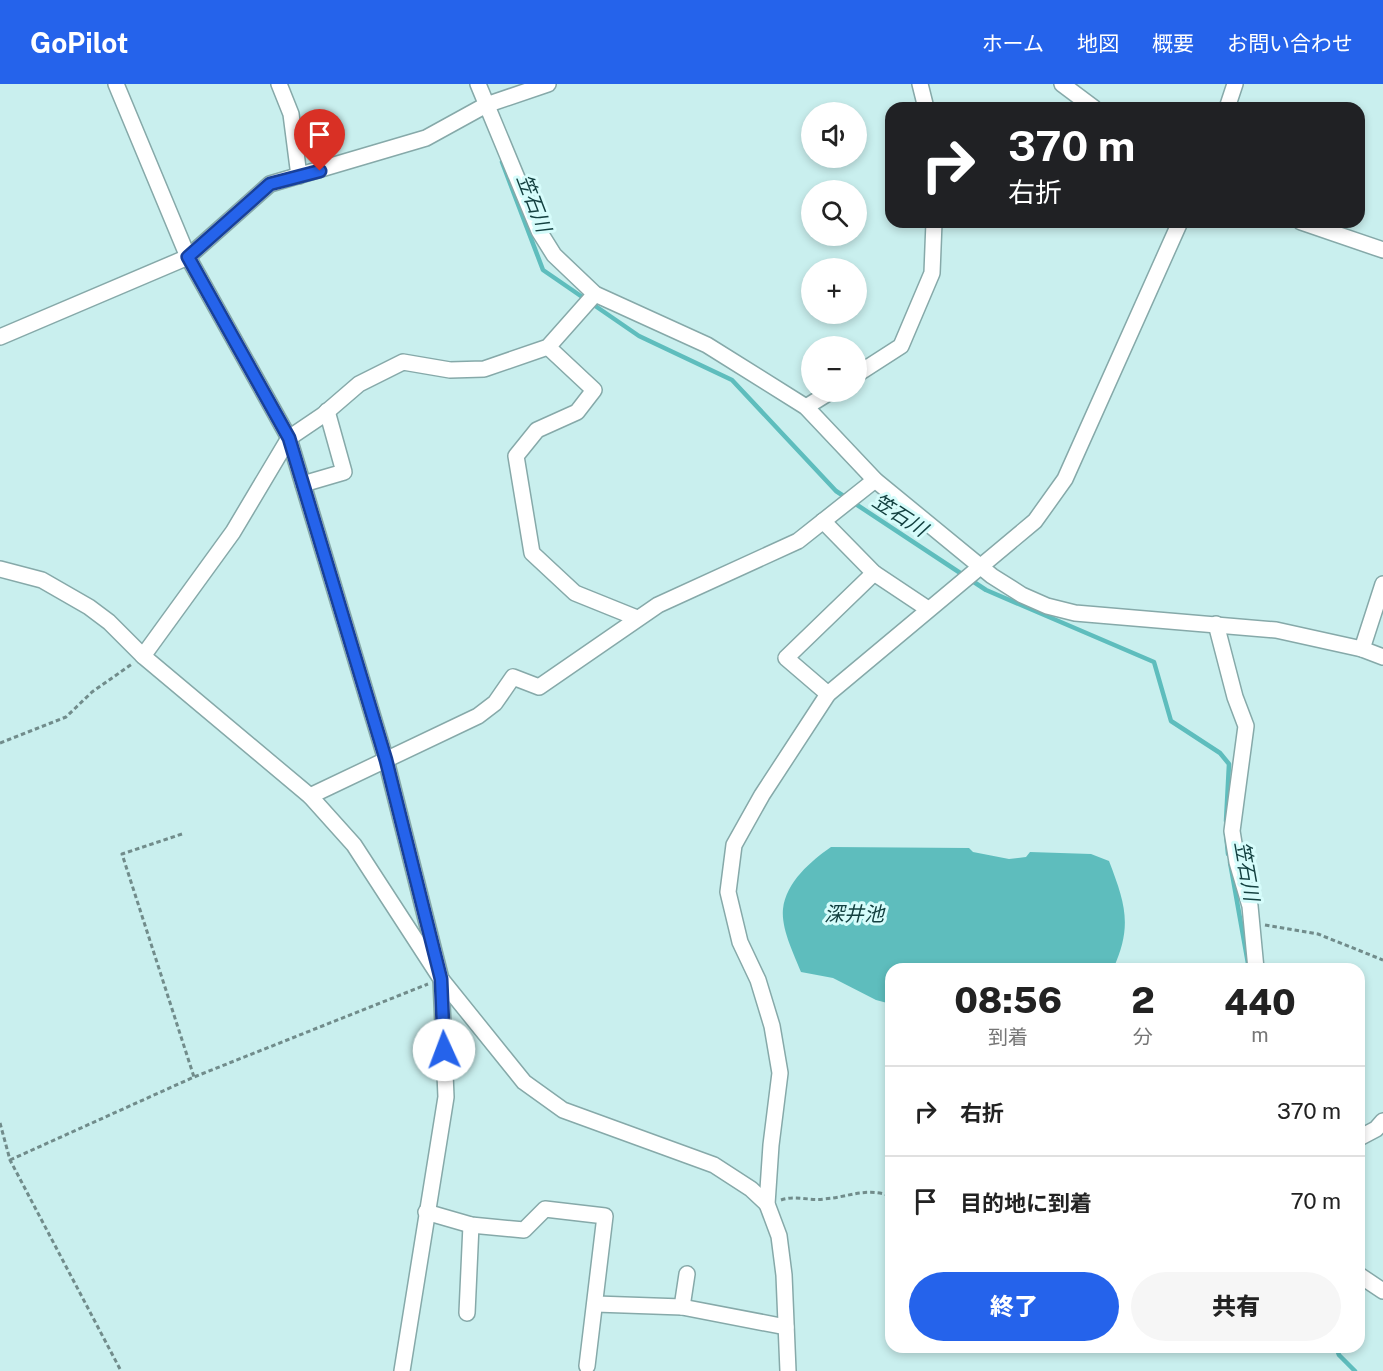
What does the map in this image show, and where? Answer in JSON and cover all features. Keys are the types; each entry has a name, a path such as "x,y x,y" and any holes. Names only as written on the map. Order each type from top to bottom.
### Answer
{"street":[{"path":"116,84 188,257 289,438 386,760 441,979 446,1097 402,1371"},
{"path":"279,84 291,114 299,176"},
{"path":"478,84 539,231 554,255 595,294 707,345 806,407 875,480 979,566 1022,595 1047,606 1075,613 1276,630 1383,657"},
{"path":"0,337 188,257 270,184 426,138 486,105 548,84"},
{"path":"920,84 924,102"},
{"path":"1062,84 1086,102"},
{"path":"1229,102 1235,84"},
{"path":"867,368 901,346 932,273 934,228"},
{"path":"788,1371 784,1275 779,1236 767,1204 771,1145 780,1072 772,1026 758,980 740,942 728,892 734,845 762,795 828,694 1035,521 1065,478 1177,228"},
{"path":"1319,228 1383,250"},
{"path":"143,656 233,532 289,438 327,411 359,384 403,362 450,370 484,369 548,347 595,294"},
{"path":"548,347 594,390 577,412 537,430 516,456 532,553 575,593 637,618"},
{"path":"806,407 814,402"},
{"path":"303,484 344,472 327,411"},
{"path":"310,796 478,716 495,703 513,677 538,687 658,605 798,541 875,480"},
{"path":"823,521 874,573 928,609"},
{"path":"0,569 42,580 67,592 109,622 143,656 310,796 354,845 441,979 524,1082 562,1110 714,1165 751,1189 767,1204"},
{"path":"828,694 786,658 874,573"},
{"path":"1362,650 1383,584"},
{"path":"1216,624 1234,697 1246,726 1232,831 1237,862 1250,906 1255,963"},
{"path":"1365,1135 1376,1129 1383,1121"},
{"path":"426,1212 471,1225 524,1230 546,1209 605,1216 587,1366"},
{"path":"467,1313 471,1225"},
{"path":"682,1307 687,1274"},
{"path":"1365,1279 1383,1291"},
{"path":"596,1304 682,1307 786,1327"}],"path":[{"path":"0,743 66,717 92,692 143,656"},
{"path":"183,834 122,854 194,1077"},
{"path":"1251,926 1266,925 1318,934 1383,960"},
{"path":"10,1160 194,1077 441,979"},
{"path":"0,1123 10,1160 121,1371"},
{"path":"767,1204 793,1196 823,1200 865,1191 885,1195"}],"water":[{"name":"深井池","path":"831,847 969,848 973,852 1009,859 1026,857 1030,852 1091,854 1109,861 1123,902 1125,927 1119,954 1115,963 885,963 885,1002 876,1000 833,978 801,972 786,933 783,909 794,881 815,859"}],"waterway":[{"name":"笠石川","path":"502,162 543,270 639,336 732,380 836,491 986,590 1154,662 1171,721 1220,753 1229,764 1226,821"},
{"name":"笠石川","path":"1226,833 1228,854"},
{"name":"笠石川","path":"1230,862 1248,963"},
{"name":"笠石川","path":"1338,1353 1355,1371"}],"route":[{"path":"320,171 270,184 188,257 289,438 386,760 441,979 444,1050"}]}
